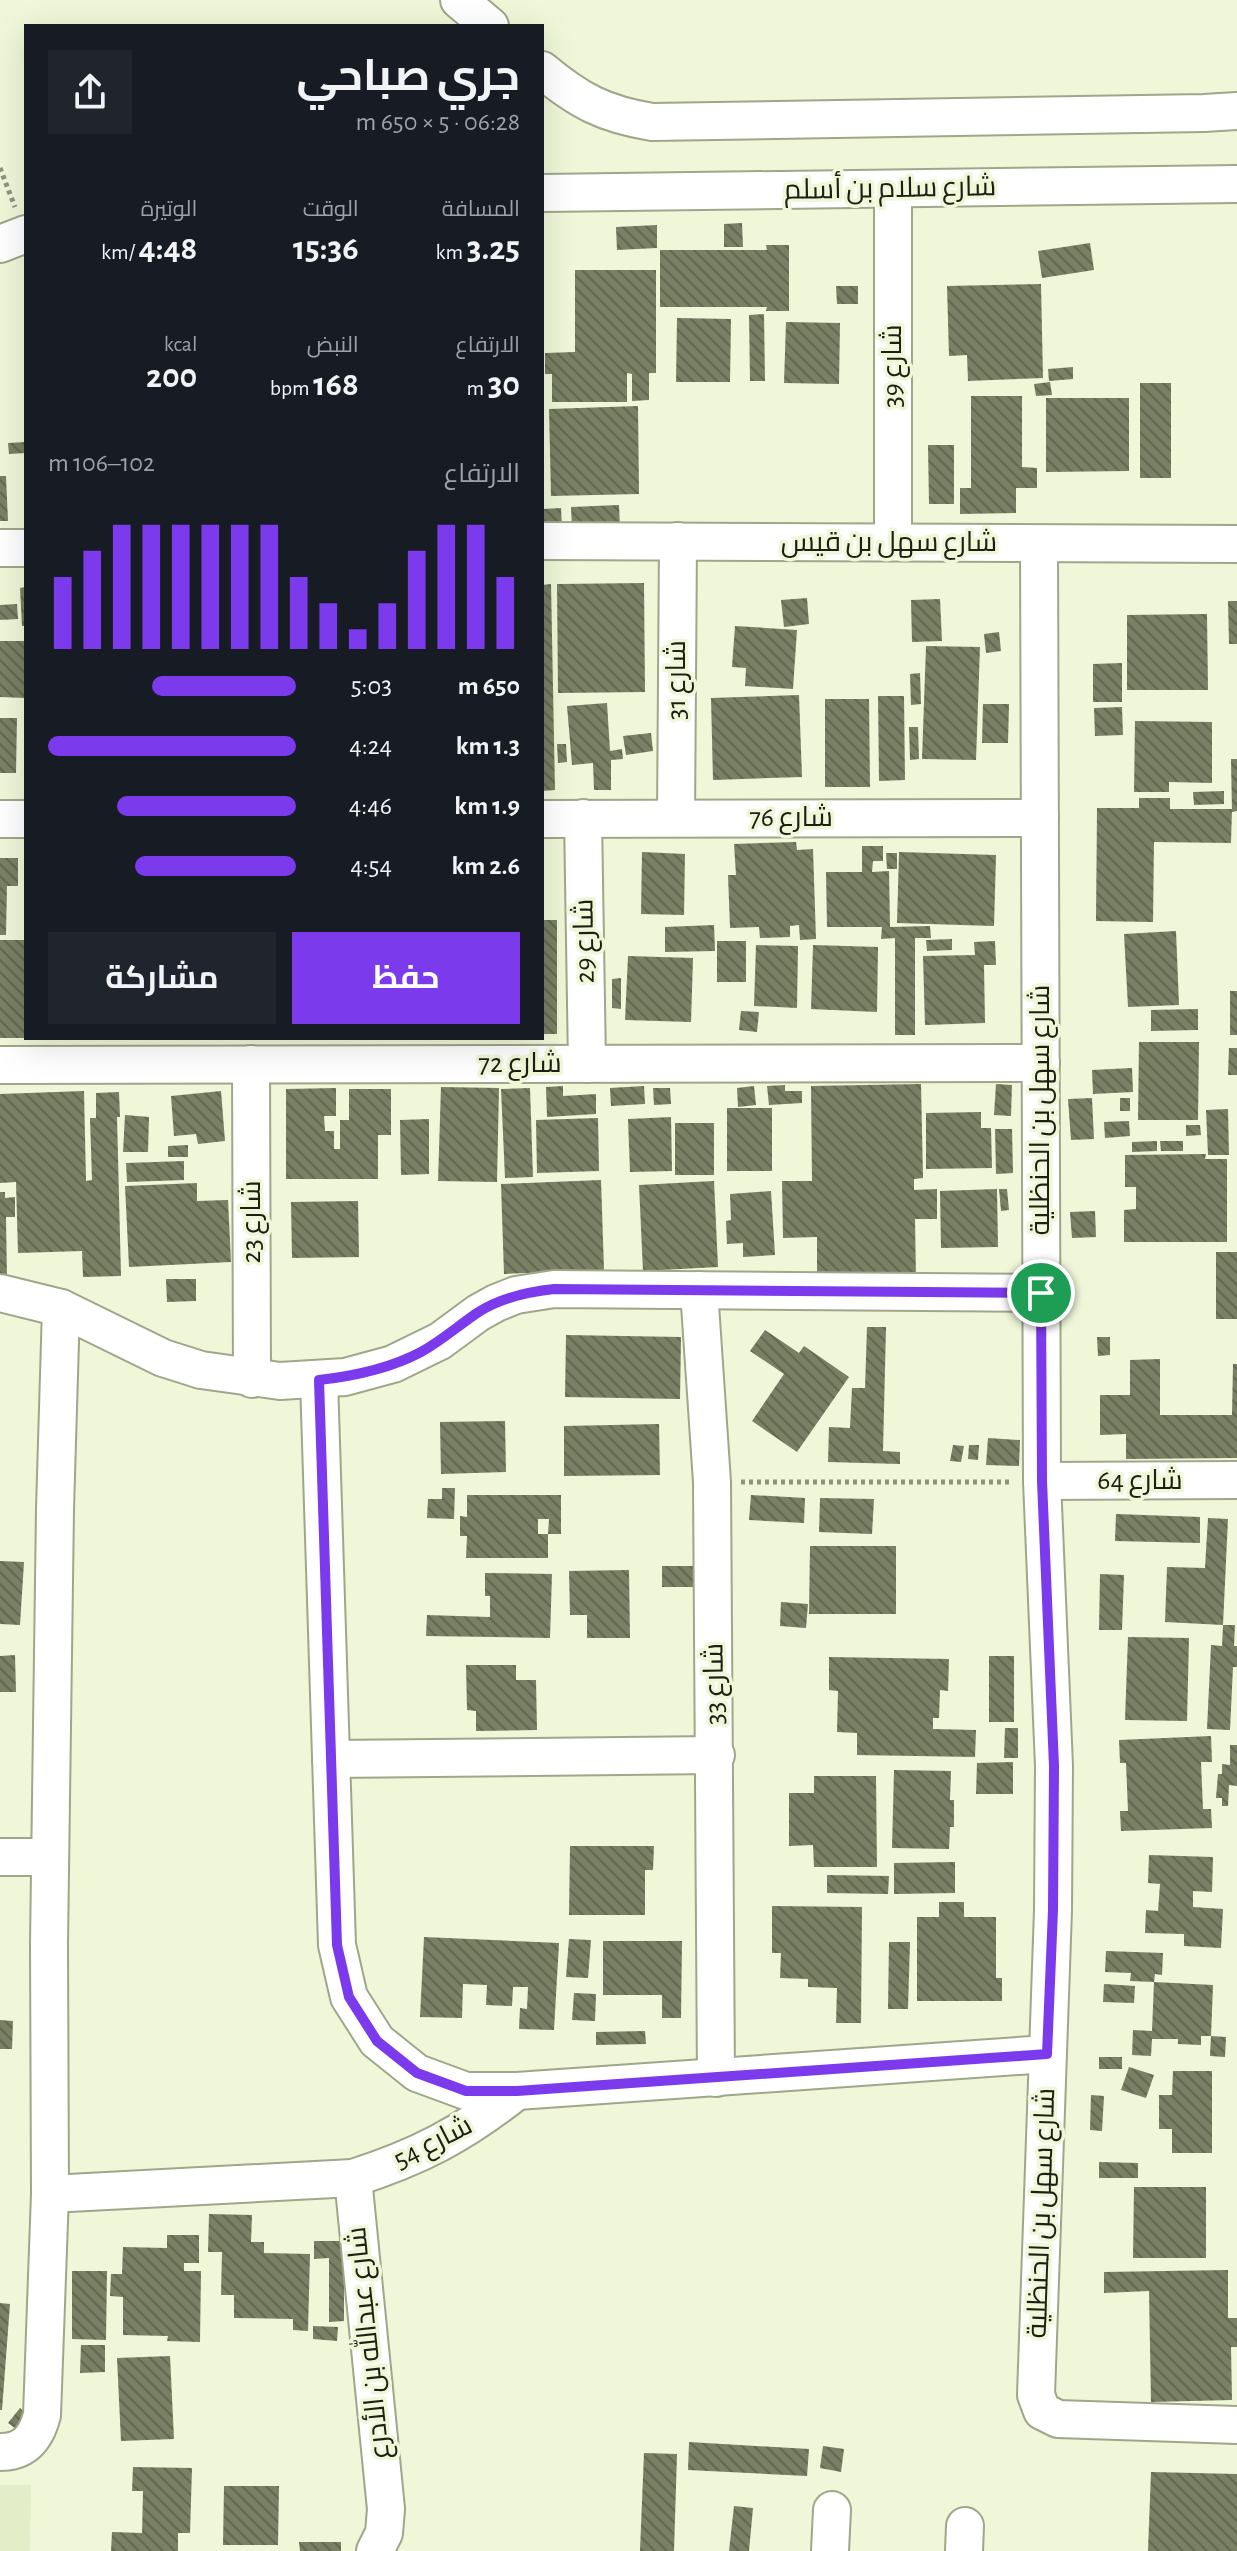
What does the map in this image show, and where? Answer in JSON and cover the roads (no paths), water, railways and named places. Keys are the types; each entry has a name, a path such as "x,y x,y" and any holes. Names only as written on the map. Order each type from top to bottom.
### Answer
{"street":[{"path":"459,0 488,24"},
{"path":"544,71 589,104 619,117 652,122 1237,111"},
{"name":"شارع سلام بن أسلم","path":"544,193 1237,184"},
{"name":"شارع 39","path":"893,190 893,542"},
{"path":"0,244 24,235"},
{"name":"شارع سهل بن قيس","path":"544,541 1237,544"},
{"name":"شارع 31","path":"676,818 678,541"},
{"name":"شارع سهل بن الحنظلية","path":"1039,544 1042,1481 1054,1766 1053,1910 1036,2395 1042,2411 1058,2419 1237,2425"},
{"path":"0,548 24,548"},
{"name":"شارع 29","path":"583,818 587,1064"},
{"name":"شارع 76","path":"544,819 1040,818"},
{"path":"0,819 24,819"},
{"name":"شارع 72","path":"0,1065 1041,1063"},
{"name":"شارع 23","path":"251,1064 252,1379"},
{"path":"0,1293 61,1308 163,1358 201,1370 280,1381 345,1377 393,1364 440,1341 496,1303 525,1293 554,1289 1041,1293"},
{"name":"شارع 33","path":"699,1290 712,1482 716,2078"},
{"path":"0,2452 21,2448 32,2440 42,2415 50,2194 50,1857 61,1308"},
{"path":"319,1380 337,1945 349,1997 377,2041 417,2073 466,2091 517,2091 1047,2054"},
{"name":"شارع 64","path":"1042,1481 1237,1480"},
{"path":"331,1759 716,1755"},
{"path":"0,1857 50,1857"},
{"name":"شارع 54","path":"50,2194 353,2178 398,2164 440,2144 480,2120 517,2091"},
{"name":"شارع عبدالله بن الأدرع","path":"353,2178 386,2509 384,2533 375,2551"},
{"path":"830,2551 832,2510"}]}
